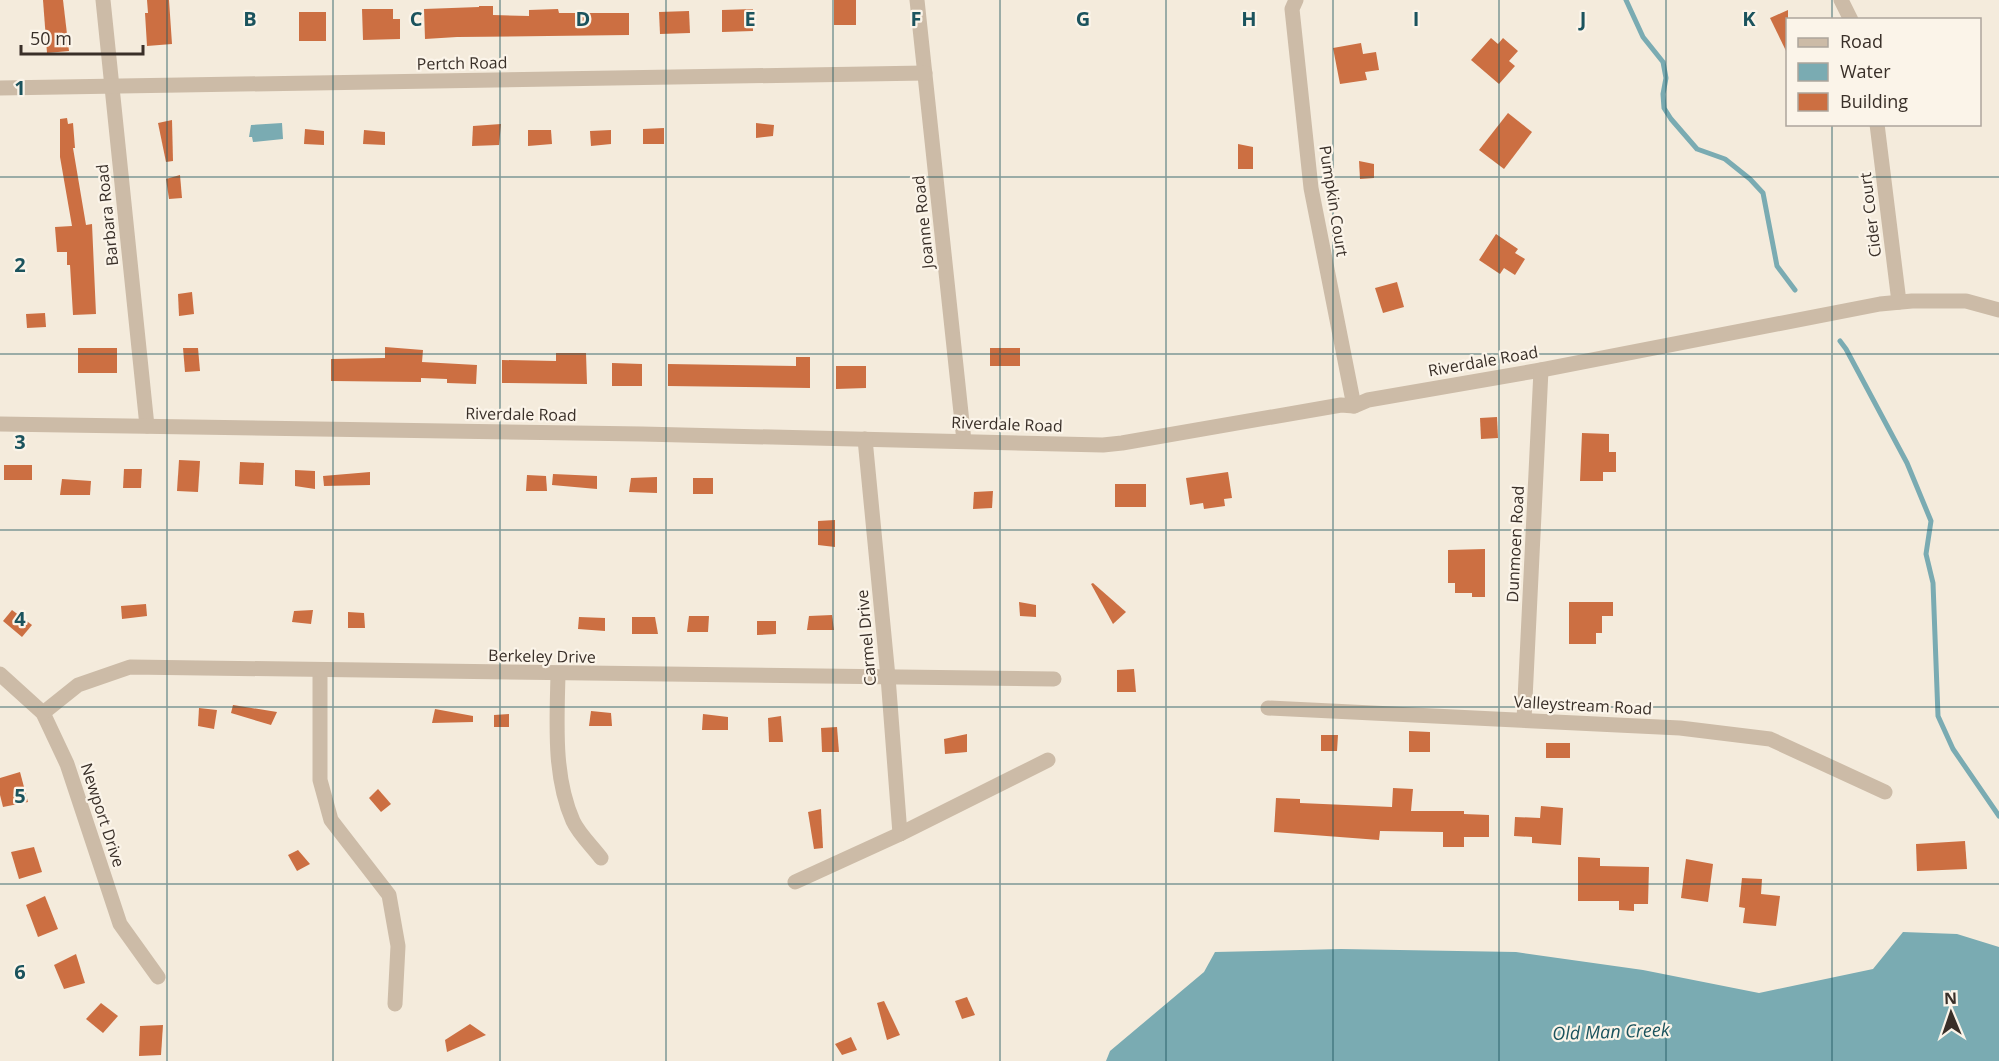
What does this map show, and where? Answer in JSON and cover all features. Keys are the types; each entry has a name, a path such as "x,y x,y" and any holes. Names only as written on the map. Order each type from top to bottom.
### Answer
{"street":[{"name":"Barbara Road","path":"103,0 147,426"},
{"name":"Joanne Road","path":"917,0 964,441"},
{"name":"Pumpkin Court","path":"1296,0 1292,9 1311,188 1354,406"},
{"path":"1841,0 1850,18"},
{"name":"Pertch Road","path":"0,88 925,74"},
{"name":"Cider Court","path":"1877,126 1899,302"},
{"name":"Riverdale Road","path":"0,424 1116,444 1341,405 1354,406 1368,400 1541,370 1845,310 1899,302 1966,301 1999,310"},
{"name":"Dunmoen Road","path":"1524,720 1541,370"},
{"name":"Carmel Drive","path":"865,439 888,677 900,834"},
{"name":"Berkeley Drive","path":"43,713 78,685 130,668 1054,679"},
{"path":"320,670 320,780 331,820 390,895 398,946 395,1004"},
{"name":"Newport Drive","path":"0,674 43,713 67,764 120,924 158,977"},
{"path":"558,674 557,731 564,794 574,822 601,858"},
{"name":"Valleystream Road","path":"1268,708 1680,729 1770,740 1885,792"},
{"path":"795,882 900,834 1048,760"}],"water":[{"path":"282,123 283,139 253,142 252,137 249,137 251,125"},
{"name":"Old Man Creek","path":"1903,932 1957,934 1999,947 1999,1061 1106,1061 1110,1051 1204,972 1215,952 1341,949 1516,952 1643,970 1759,993 1873,969"}],"building":[{"path":"43,0 63,0 69,51 47,53"},
{"path":"147,0 169,0 172,44 147,46 145,13 148,13"},
{"path":"834,0 856,0 856,25 834,25"},
{"path":"493,6 493,15 529,16 529,10 558,9 559,13 629,13 629,35 425,39 424,9"},
{"path":"362,9 393,9 393,19 400,19 400,39 363,40"},
{"path":"753,9 753,31 722,32 722,10"},
{"path":"1788,10 1786,51 1770,18"},
{"path":"689,11 690,33 660,34 659,12"},
{"path":"299,12 326,12 326,41 299,41"},
{"path":"1491,38 1498,44 1503,38 1518,51 1509,61 1515,66 1499,84 1471,60"},
{"path":"1361,43 1363,54 1376,52 1379,70 1365,72 1367,80 1340,84 1333,48"},
{"path":"1508,113 1532,132 1504,169 1479,150"},
{"path":"67,118 68,124 73,123 75,148 73,148 86,225 92,224 96,314 73,315 67,252 57,252 55,227 72,226 60,157 60,119"},
{"path":"172,120 173,161 166,162 158,123"},
{"path":"756,123 774,125 773,136 756,138"},
{"path":"501,124 499,145 472,146 473,126"},
{"path":"664,128 664,144 643,144 643,129"},
{"path":"305,129 324,131 324,145 304,144"},
{"path":"364,130 385,132 385,145 363,144"},
{"path":"528,130 551,130 552,144 528,146"},
{"path":"611,130 611,144 591,146 590,131"},
{"path":"1238,144 1253,147 1253,169 1238,169"},
{"path":"1359,161 1374,164 1374,178 1360,179"},
{"path":"180,175 182,198 169,199 166,179"},
{"path":"1496,234 1518,249 1515,253 1525,259 1515,275 1504,268 1500,274 1479,260"},
{"path":"1397,282 1404,307 1383,313 1375,288"},
{"path":"192,292 194,314 179,316 178,294"},
{"path":"45,313 46,327 27,328 26,314"},
{"path":"385,347 423,350 422,362 477,365 476,384 447,383 447,379 421,378 421,382 331,381 331,359 385,358"},
{"path":"78,348 117,348 117,373 78,373"},
{"path":"183,348 198,348 200,371 185,372"},
{"path":"990,348 1020,348 1020,366 990,366"},
{"path":"556,353 586,353 587,384 502,383 502,360 556,361"},
{"path":"796,357 810,357 810,388 668,386 668,364 796,366"},
{"path":"612,363 642,364 642,386 612,386"},
{"path":"836,366 866,366 866,388 836,389"},
{"path":"1497,417 1498,438 1481,439 1480,418"},
{"path":"1582,433 1609,434 1609,452 1616,452 1616,472 1603,472 1603,481 1580,481"},
{"path":"179,460 200,461 198,492 177,491"},
{"path":"240,462 264,463 263,485 239,484"},
{"path":"4,465 32,465 32,480 4,480"},
{"path":"124,469 142,469 141,488 123,488"},
{"path":"295,470 315,471 315,489 295,486"},
{"path":"370,472 370,485 324,486 323,476"},
{"path":"1228,472 1232,498 1224,499 1225,506 1204,509 1203,503 1190,505 1186,478"},
{"path":"553,474 597,476 597,489 552,485"},
{"path":"527,475 546,476 547,491 526,491"},
{"path":"657,477 657,493 629,492 631,478"},
{"path":"693,478 713,478 713,494 693,494"},
{"path":"62,479 91,481 90,495 60,495"},
{"path":"1115,484 1146,484 1146,507 1115,507"},
{"path":"993,491 992,508 973,509 974,492"},
{"path":"835,520 835,547 818,545 818,521"},
{"path":"1485,549 1485,597 1472,597 1472,593 1455,593 1455,583 1448,583 1448,550"},
{"path":"1093,583 1126,612 1113,624 1091,584"},
{"path":"1019,602 1036,605 1036,617 1020,616"},
{"path":"1569,602 1613,602 1613,616 1602,616 1602,633 1596,633 1596,644 1569,644"},
{"path":"146,604 147,616 122,619 121,606"},
{"path":"12,610 32,625 22,637 3,621"},
{"path":"313,610 311,624 292,622 294,611"},
{"path":"348,612 364,613 365,628 348,628"},
{"path":"832,615 834,630 807,630 809,616"},
{"path":"689,616 709,616 708,632 687,632"},
{"path":"579,617 605,618 605,631 578,629"},
{"path":"632,617 655,617 658,634 632,634"},
{"path":"757,621 776,621 776,634 757,635"},
{"path":"1134,669 1136,692 1117,692 1117,670"},
{"path":"233,705 277,712 271,725 231,713"},
{"path":"199,708 217,710 214,729 198,726"},
{"path":"435,709 473,716 473,722 432,723"},
{"path":"591,711 611,713 612,726 589,726"},
{"path":"509,714 509,727 494,727 494,715"},
{"path":"703,714 728,717 728,730 702,730"},
{"path":"781,716 783,742 769,742 768,718"},
{"path":"837,727 839,752 822,752 821,728"},
{"path":"1409,731 1430,732 1430,752 1409,752"},
{"path":"967,734 967,752 945,754 944,739"},
{"path":"1321,735 1338,735 1337,751 1321,751"},
{"path":"1546,743 1570,743 1570,758 1546,758"},
{"path":"20,772 28,802 3,807 0,778"},
{"path":"1393,788 1413,789 1411,811 1464,811 1464,814 1489,815 1489,837 1464,837 1464,847 1443,847 1443,832 1380,831 1379,840 1274,832 1276,798 1300,799 1300,803 1392,807"},
{"path":"378,789 391,804 381,812 369,798"},
{"path":"1541,806 1563,808 1561,845 1532,843 1532,837 1514,836 1515,817 1540,818"},
{"path":"821,809 823,848 814,849 808,812"},
{"path":"1965,841 1967,869 1917,871 1916,844"},
{"path":"34,847 42,872 19,879 11,852"},
{"path":"298,850 310,864 297,871 288,855"},
{"path":"1578,857 1600,858 1600,866 1649,867 1648,904 1634,904 1634,911 1619,910 1619,901 1578,901"},
{"path":"1686,859 1713,864 1708,902 1681,898"},
{"path":"1742,878 1762,879 1761,894 1780,896 1776,926 1743,923 1745,908 1739,907"},
{"path":"45,896 58,929 38,937 26,905"},
{"path":"76,954 85,983 64,989 54,965"},
{"path":"967,997 975,1015 962,1019 955,1001"},
{"path":"884,1001 900,1035 887,1040 877,1003"},
{"path":"101,1003 118,1016 103,1033 86,1019"},
{"path":"470,1024 486,1035 447,1052 445,1040"},
{"path":"163,1025 161,1055 139,1056 140,1026"},
{"path":"851,1037 857,1050 842,1055 835,1044"}],"waterway":[{"path":"1626,0 1643,37 1663,62 1666,78 1663,94 1664,108 1697,149 1725,159 1763,193 1777,266 1795,290"},
{"path":"1840,341 1907,463 1931,521 1926,554 1933,583 1938,716 1953,749 1999,816"}]}
